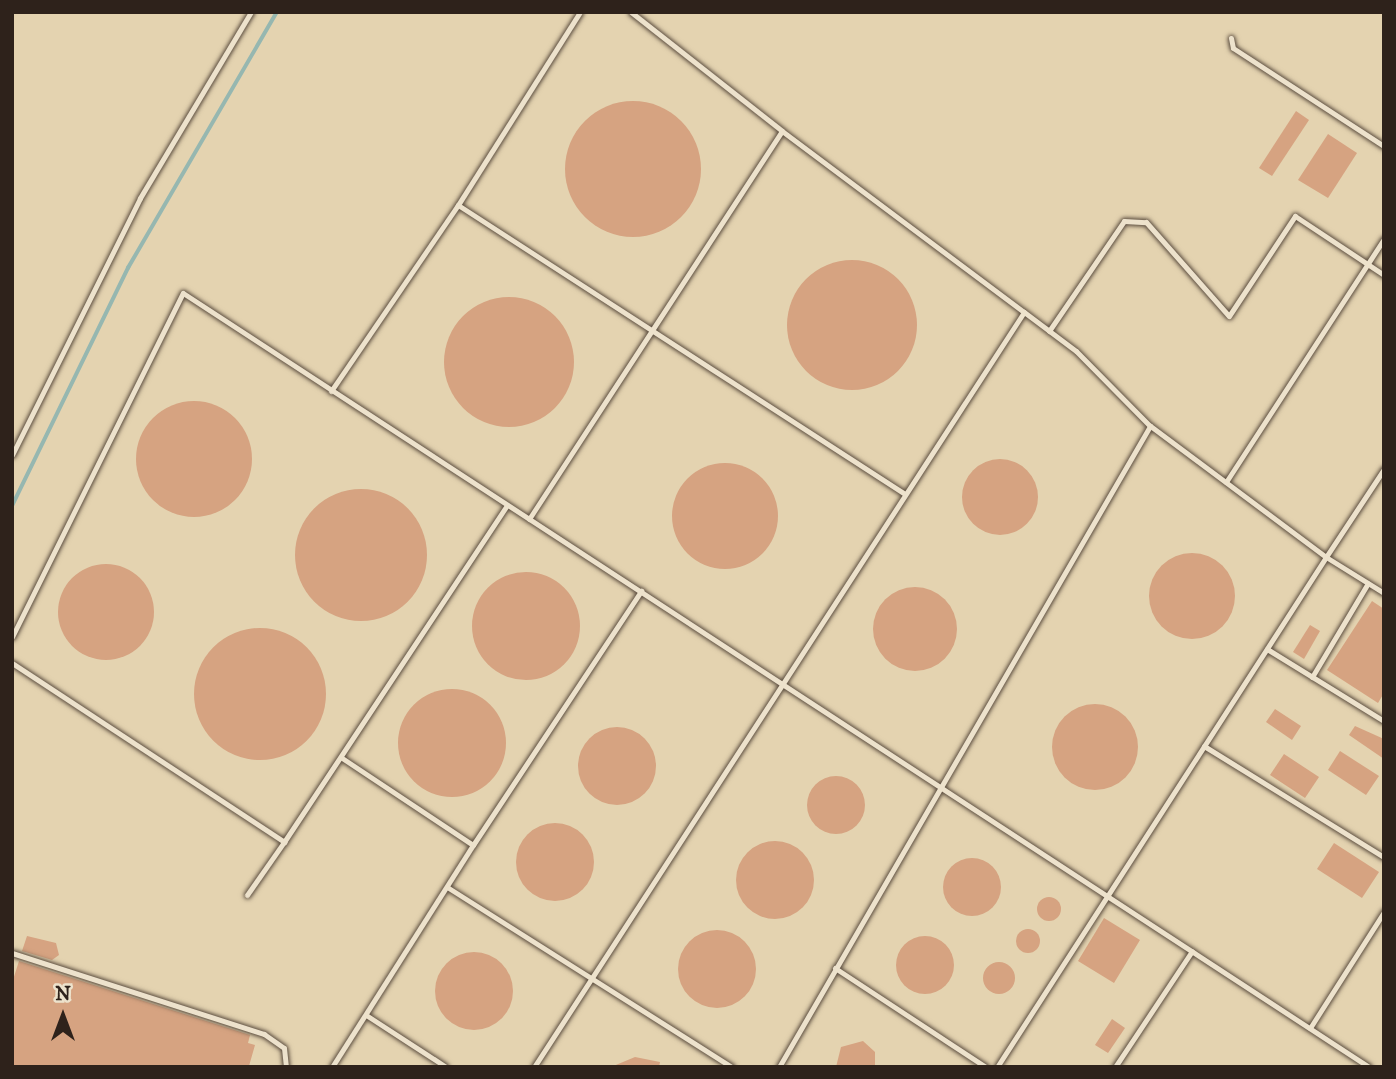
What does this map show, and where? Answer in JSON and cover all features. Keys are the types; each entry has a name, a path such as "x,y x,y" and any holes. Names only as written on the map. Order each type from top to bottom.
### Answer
{"lane":[{"path":"12,455 140,198 251,12"},
{"path":"331,391 458,205 580,12"},
{"path":"631,12 782,131 1049,331 1150,426 1326,557 1384,593"},
{"path":"1231,38 1233,48 1384,146"},
{"path":"529,519 649,331 782,131"},
{"path":"458,205 649,331 905,494"},
{"path":"1049,331 1124,222 1146,222 1229,316 1296,216 1384,275"},
{"path":"1226,482 1384,239"},
{"path":"12,637 183,293 506,507 529,519 783,682 939,787 1370,1067"},
{"path":"534,1067 1024,312"},
{"path":"779,1067 1150,426"},
{"path":"997,1067 1384,468"},
{"path":"247,895 342,758 506,507"},
{"path":"1312,677 1368,583"},
{"path":"332,1067 473,845 641,591"},
{"path":"1267,649 1382,720 1384,712"},
{"path":"12,663 284,842"},
{"path":"1204,746 1384,857"},
{"path":"342,758 473,845"},
{"path":"447,887 732,1067"},
{"path":"1310,1028 1384,912"},
{"path":"1115,1067 1192,951"},
{"path":"12,953 264,1034 284,1048 286,1067"},
{"path":"835,968 986,1067"},
{"path":"366,1015 446,1067"}],"building":[{"path":"633,101 659,107 681,121 695,143 701,169 695,195 681,217 659,231 633,237 607,231 585,217 571,195 565,169 571,143 585,121 607,107"},
{"path":"1296,111 1309,120 1272,176 1259,168"},
{"path":"1328,134 1357,153 1328,198 1298,180"},
{"path":"852,260 877,265 898,279 912,300 917,325 912,350 898,371 877,385 852,390 827,385 806,371 792,350 787,325 792,300 806,279 827,265"},
{"path":"509,297 534,302 555,316 569,337 574,362 569,387 555,408 534,422 509,427 484,422 463,408 449,387 444,362 449,337 463,316 484,302"},
{"path":"194,401 216,406 235,418 247,437 252,459 247,481 235,500 216,512 194,517 172,512 153,500 141,481 136,459 141,437 153,418 172,406"},
{"path":"993,459 1007,459 1021,465 1032,476 1038,497 1035,512 1027,524 1007,535 993,535 979,529 968,518 962,504 962,490 968,476 979,465"},
{"path":"725,463 745,467 762,479 774,496 778,516 774,536 762,553 745,565 725,569 705,565 688,553 676,536 672,516 676,496 688,479 705,467"},
{"path":"361,489 386,494 408,508 422,530 427,555 422,580 408,602 386,616 361,621 336,616 314,602 300,580 295,555 300,530 314,508 336,494"},
{"path":"1192,553 1216,560 1228,572 1235,596 1228,620 1216,632 1192,639 1168,632 1156,620 1149,596 1156,572 1168,560"},
{"path":"106,564 124,568 140,578 150,594 154,612 150,630 140,646 124,656 106,660 88,656 72,646 62,630 58,612 62,594 72,578 88,568"},
{"path":"526,572 547,576 564,588 576,605 580,626 576,647 564,664 547,676 526,680 505,676 488,664 476,647 472,626 476,605 488,588 505,576"},
{"path":"915,587 931,590 945,599 954,613 957,629 954,645 945,659 931,668 915,671 899,668 885,659 876,645 873,629 876,613 885,599 899,590"},
{"path":"1372,601 1384,609 1384,693 1378,703 1327,670"},
{"path":"1310,625 1320,631 1304,659 1293,652"},
{"path":"260,628 285,633 307,647 321,669 326,694 321,719 307,741 285,755 260,760 235,755 213,741 199,719 194,694 199,669 213,647 235,633"},
{"path":"452,689 473,693 490,705 502,722 506,743 502,764 490,781 473,793 452,797 431,793 414,781 402,764 398,743 402,722 414,705 431,693"},
{"path":"1095,704 1119,711 1131,723 1138,747 1131,771 1119,783 1095,790 1071,783 1059,771 1052,747 1059,723 1071,711"},
{"path":"1275,709 1301,726 1292,740 1266,722"},
{"path":"1355,726 1384,739 1384,759 1349,735"},
{"path":"617,727 632,730 645,738 653,751 656,766 653,781 645,794 632,802 617,805 602,802 589,794 581,781 578,766 581,751 589,738 602,730"},
{"path":"1340,751 1379,776 1366,795 1328,770"},
{"path":"1284,754 1319,777 1305,798 1270,775"},
{"path":"830,776 842,776 857,784 865,799 865,811 857,826 842,834 830,834 815,826 807,811 807,799 815,784"},
{"path":"555,823 570,826 583,834 591,847 594,862 591,877 583,890 570,898 555,901 540,898 527,890 519,877 516,862 519,847 527,834 540,826"},
{"path":"775,841 790,844 803,852 811,865 814,880 811,895 803,908 790,916 775,919 760,916 747,908 739,895 736,880 739,865 747,852 760,844"},
{"path":"1334,843 1379,872 1362,898 1317,869"},
{"path":"966,858 978,858 993,866 1001,881 1001,893 993,908 978,916 966,916 951,908 943,893 943,881 951,866"},
{"path":"1049,897 1060,904 1061,909 1054,920 1049,921 1038,914 1037,909 1044,898"},
{"path":"1104,918 1140,940 1114,983 1078,961"},
{"path":"1028,929 1039,936 1040,941 1033,952 1028,953 1017,946 1016,941 1023,930"},
{"path":"717,930 732,933 745,941 753,954 756,969 753,984 745,997 732,1005 717,1008 702,1005 689,997 681,984 678,969 681,954 689,941 702,933"},
{"path":"27,936 56,943 59,955 52,960 22,951"},
{"path":"919,936 931,936 946,944 954,959 954,971 946,986 931,994 919,994 904,986 896,971 896,959 904,944"},
{"path":"474,952 489,955 502,963 510,976 513,991 510,1006 502,1019 489,1027 474,1030 459,1027 446,1019 438,1006 435,991 438,976 446,963 459,955"},
{"path":"19,961 250,1035 248,1043 255,1045 249,1066 12,1067 12,983"},
{"path":"999,962 1010,967 1015,978 1010,989 999,994 988,989 983,978 988,967"},
{"path":"1112,1019 1125,1028 1108,1053 1095,1045"},
{"path":"863,1041 875,1052 875,1067 836,1067 841,1047"},
{"path":"635,1057 660,1062 659,1067 611,1067"}],"waterway":[{"path":"12,506 128,268 277,12"}]}
